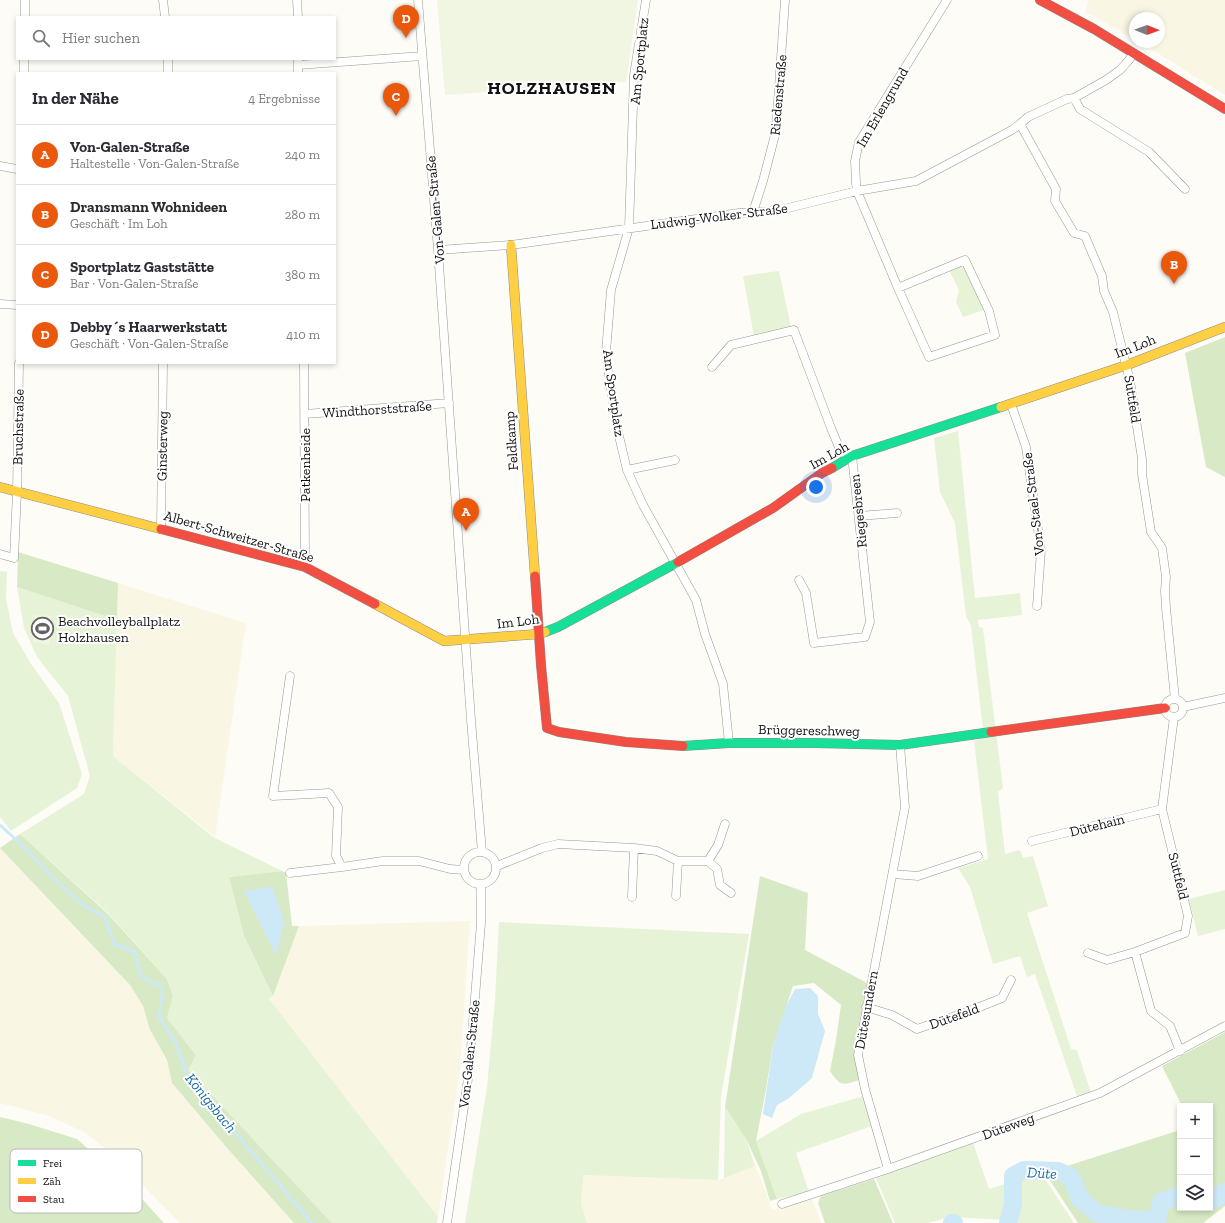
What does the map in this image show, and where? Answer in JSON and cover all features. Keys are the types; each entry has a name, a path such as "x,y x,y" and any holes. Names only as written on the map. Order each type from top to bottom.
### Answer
{"street":[{"path":"25,0 25,16"},
{"path":"163,0 165,16"},
{"path":"297,0 298,16"},
{"name":"Von-Galen-Straße","path":"418,0 438,250 465,640 482,852"},
{"name":"Am Sportplatz","path":"646,0 634,75 629,228 611,290 606,352 617,425 627,470 643,505 696,600 705,634 724,684 729,743"},
{"name":"Riedenstraße","path":"753,212 776,131 785,0"},
{"name":"Im Erlengrund","path":"898,288 965,260 989,311 995,335 929,357 898,288 857,191 855,161 859,142 947,0"},
{"path":"1040,0 1094,29 1225,109"},
{"name":"Ludwig-Wolker-Straße","path":"438,250 511,245 732,214 776,211 857,191 916,181 1020,124 1028,118 1067,99 1074,98 1106,80 1120,70 1133,54"},
{"path":"298,66 422,56"},
{"path":"24,60 24,72"},
{"path":"168,60 168,72"},
{"path":"1074,98 1080,109 1149,152 1184,189"},
{"name":"Suttfeld","path":"1020,124 1056,189 1055,201 1074,233 1085,236 1102,276 1104,291 1113,312 1127,364 1142,459 1142,474 1151,532 1162,548 1166,577 1165,596 1175,699"},
{"path":"0,166 16,169"},
{"name":"Feldkamp","path":"511,245 539,634"},
{"path":"0,304 16,305"},
{"name":"Im Loh","path":"465,640 539,634 558,627 675,564 773,508 822,473 852,456 1127,364 1225,326"},
{"name":"Riegesbreen","path":"712,367 731,345 794,330 841,452 852,456 870,622 865,637 814,642 806,593 799,580"},
{"name":"Bruchstraße","path":"17,492 19,364"},
{"name":"Ginsterweg","path":"161,529 163,364"},
{"name":"Patkenheide","path":"304,364 305,567"},
{"name":"Windthorststraße","path":"305,414 449,404"},
{"name":"Von-Stael-Straße","path":"1011,404 1026,447 1041,550 1037,606"},
{"path":"627,470 675,460"},
{"name":"Albert-Schweitzer-Straße","path":"0,486 17,492 305,567 444,641 465,640"},
{"path":"0,554 14,558 17,492"},
{"path":"859,516 898,513"},
{"name":"Brüggereschweg","path":"539,634 547,728 559,732 626,742 684,746 729,743 814,743 900,746 1165,708"},
{"path":"290,676 273,796 329,793 338,807 336,856 342,867"},
{"path":"1183,707 1225,698"},
{"path":"1171,699 1179,700 1183,707 1181,714 1174,717 1169,715 1165,708 1168,701 1171,699"},
{"name":"Suttfeld","path":"1088,953 1108,960 1135,952 1186,933 1188,916 1162,809 1174,717"},
{"name":"Dütesundern","path":"888,1169 865,1089 858,1055 905,807 900,746"},
{"name":"Dütehain","path":"1032,841 1162,809"},
{"path":"708,861 718,845 725,824"},
{"path":"497,866 542,848 558,844 634,848 657,851 678,861 708,861 718,869 720,885 731,893"},
{"path":"632,897 634,848"},
{"path":"482,852 489,854 494,859 497,866 496,874 491,881 481,884 473,882 467,877 464,870 466,860 472,854 482,852"},
{"path":"893,874 918,876 978,856"},
{"path":"290,873 383,861 419,861 450,869 464,870"},
{"path":"676,896 678,861"},
{"name":"Von-Galen-Straße","path":"447,1223 469,1072 481,923 481,884"},
{"path":"1135,952 1151,1011 1170,1026 1180,1051"},
{"name":"Dütefeld","path":"866,1007 892,1015 917,1029 1002,998 1011,980"},
{"name":"Düteweg","path":"782,1204 888,1169 1100,1093 1225,1026"}],"shaded area":[{"path":"1088,0 1225,0 1225,95 1150,48 1165,48 1165,12 1129,12 1129,36 1086,12"},
{"path":"118,583 246,623 215,837 113,756"},
{"path":"0,848 130,985 143,1006 150,1030 167,1060 172,1083 227,1148 294,1223 180,1223 142,1184 142,1149 106,1149 84,1132 49,1116 0,1103"},
{"path":"470,921 460,1070 438,1217 268,999 273,996 299,926"},
{"path":"755,1166 772,1210 812,1199 821,1223 587,1223 581,1203 582,1175 718,1180"}],"green space":[{"path":"437,0 638,0 626,82 445,95"},
{"path":"964,264 984,310 963,317 956,302 959,290 949,270"},
{"path":"779,271 791,327 754,336 743,276"},
{"path":"1225,337 1225,477 1206,467 1185,353"},
{"path":"958,431 975,598 1020,593 1022,615 978,620 979,627 983,628 1003,788 998,792 1005,854 1020,850 1023,858 1033,856 1048,906 1027,913 1071,1049 1077,1050 1091,1093 1078,1099 1035,974 1027,977 1020,956 993,964 970,887 958,868 988,859 974,741 984,738 971,626 966,616 955,523 940,492 934,438"},
{"path":"18,552 118,583 117,620 17,587"},
{"path":"0,571 7,572 6,599 13,633 31,664 59,703 82,774 77,788 11,831 0,817"},
{"path":"17,587 117,620 113,756 213,837 282,871 229,877 244,936 273,996 269,999 438,1217 437,1223 332,1223 187,1070 196,1055 167,1018 173,996 167,979 108,913 20,834 84,794 90,776 68,696 37,657 24,628"},
{"name":"Beachvolleyballplatz Holzhausen","path":"35,615 51,616 49,645 33,642"},
{"path":"20,834 108,914 167,979 173,996 167,1018 196,1055 188,1070 332,1223 294,1223 227,1148 172,1083 167,1060 150,1030 143,1006 130,985 0,848"},
{"path":"282,871 286,873 292,926 299,926 273,996 244,936 229,877"},
{"path":"760,876 808,893 805,950 867,983 854,1050 859,1080 845,1084 836,1080 830,1071 841,1005 814,983 793,986 773,1046 756,1141 777,1199 770,1201 761,1171 746,1139 725,1107"},
{"path":"1225,890 1225,929 1198,936 1189,899"},
{"path":"499,922 749,934 721,1097 718,1180 583,1175 581,1203 587,1223 465,1223 487,1087 495,1000"},
{"path":"1225,1032 1225,1206 1203,1223 1078,1223 1045,1173 1177,1131 1177,1211 1213,1211 1213,1103 1180,1103 1162,1066"},
{"path":"864,1096 872,1126 796,1153 809,1192 777,1199 756,1141 801,1114"},
{"path":"725,1107 746,1139 755,1166 724,1178"},
{"path":"0,1117 29,1124 77,1139 88,1149 10,1149 10,1213 142,1213 142,1199 164,1223 0,1223"},
{"path":"973,1143 989,1189 1008,1183 1008,1206 1004,1220 951,1217 927,1223 895,1223 876,1178"},
{"path":"1041,1173 1074,1223 1013,1223 1019,1205 1018,1180"},
{"path":"874,1179 893,1223 825,1223 818,1203 821,1196"}],"water":[{"path":"272,887 284,921 276,955 244,891"},
{"path":"810,988 818,996 818,1014 825,1031 812,1078 789,1098 777,1105 772,1118 763,1114 773,1046 785,1008 795,989"}],"waterway":[{"name":"Königsbach","path":"0,825 22,845 53,878 84,906 105,917 114,944 135,952 141,976 163,988 159,1017 176,1043 187,1076 312,1223"},
{"name":"Düte","path":"1008,1223 1013,1205 1013,1176 1024,1170 1058,1171 1071,1177 1080,1199 1097,1213 1128,1219 1157,1220 1161,1202 1175,1197 1177,1198"},
{"name":"Düte","path":"1213,1200 1219,1197 1225,1191"}],"traffic: fast":[{"path":"832,468 852,456 1001,407"},
{"path":"545,632 558,627 678,562"},
{"path":"683,746 729,743 900,745 991,732"}],"traffic: slow":[{"path":"511,245 535,576"},
{"path":"1001,407 1127,365 1225,327"},
{"path":"0,487 161,529"},
{"path":"375,604 444,641 539,634 545,632"}],"traffic: jam":[{"path":"1040,0 1094,29 1225,109"},
{"path":"678,562 773,508 822,473 832,468"},
{"path":"161,529 305,567 375,604"},
{"path":"535,576 547,728 559,732 626,742 683,746"},
{"path":"991,732 1165,708"}],"place":[{"name":"Debby´s Haarwerkstatt","path":"406,38"},
{"name":"Sportplatz Gaststätte","path":"396,116"},
{"name":"Dransmann Wohnideen","path":"1174,284"},
{"name":"Von-Galen-Straße","path":"466,531"},
{"name":"Beachvolleyballplatz Holzhausen","path":"42,629"}],"district":[{"name":"HOLZHAUSEN","path":"552,88"}]}
